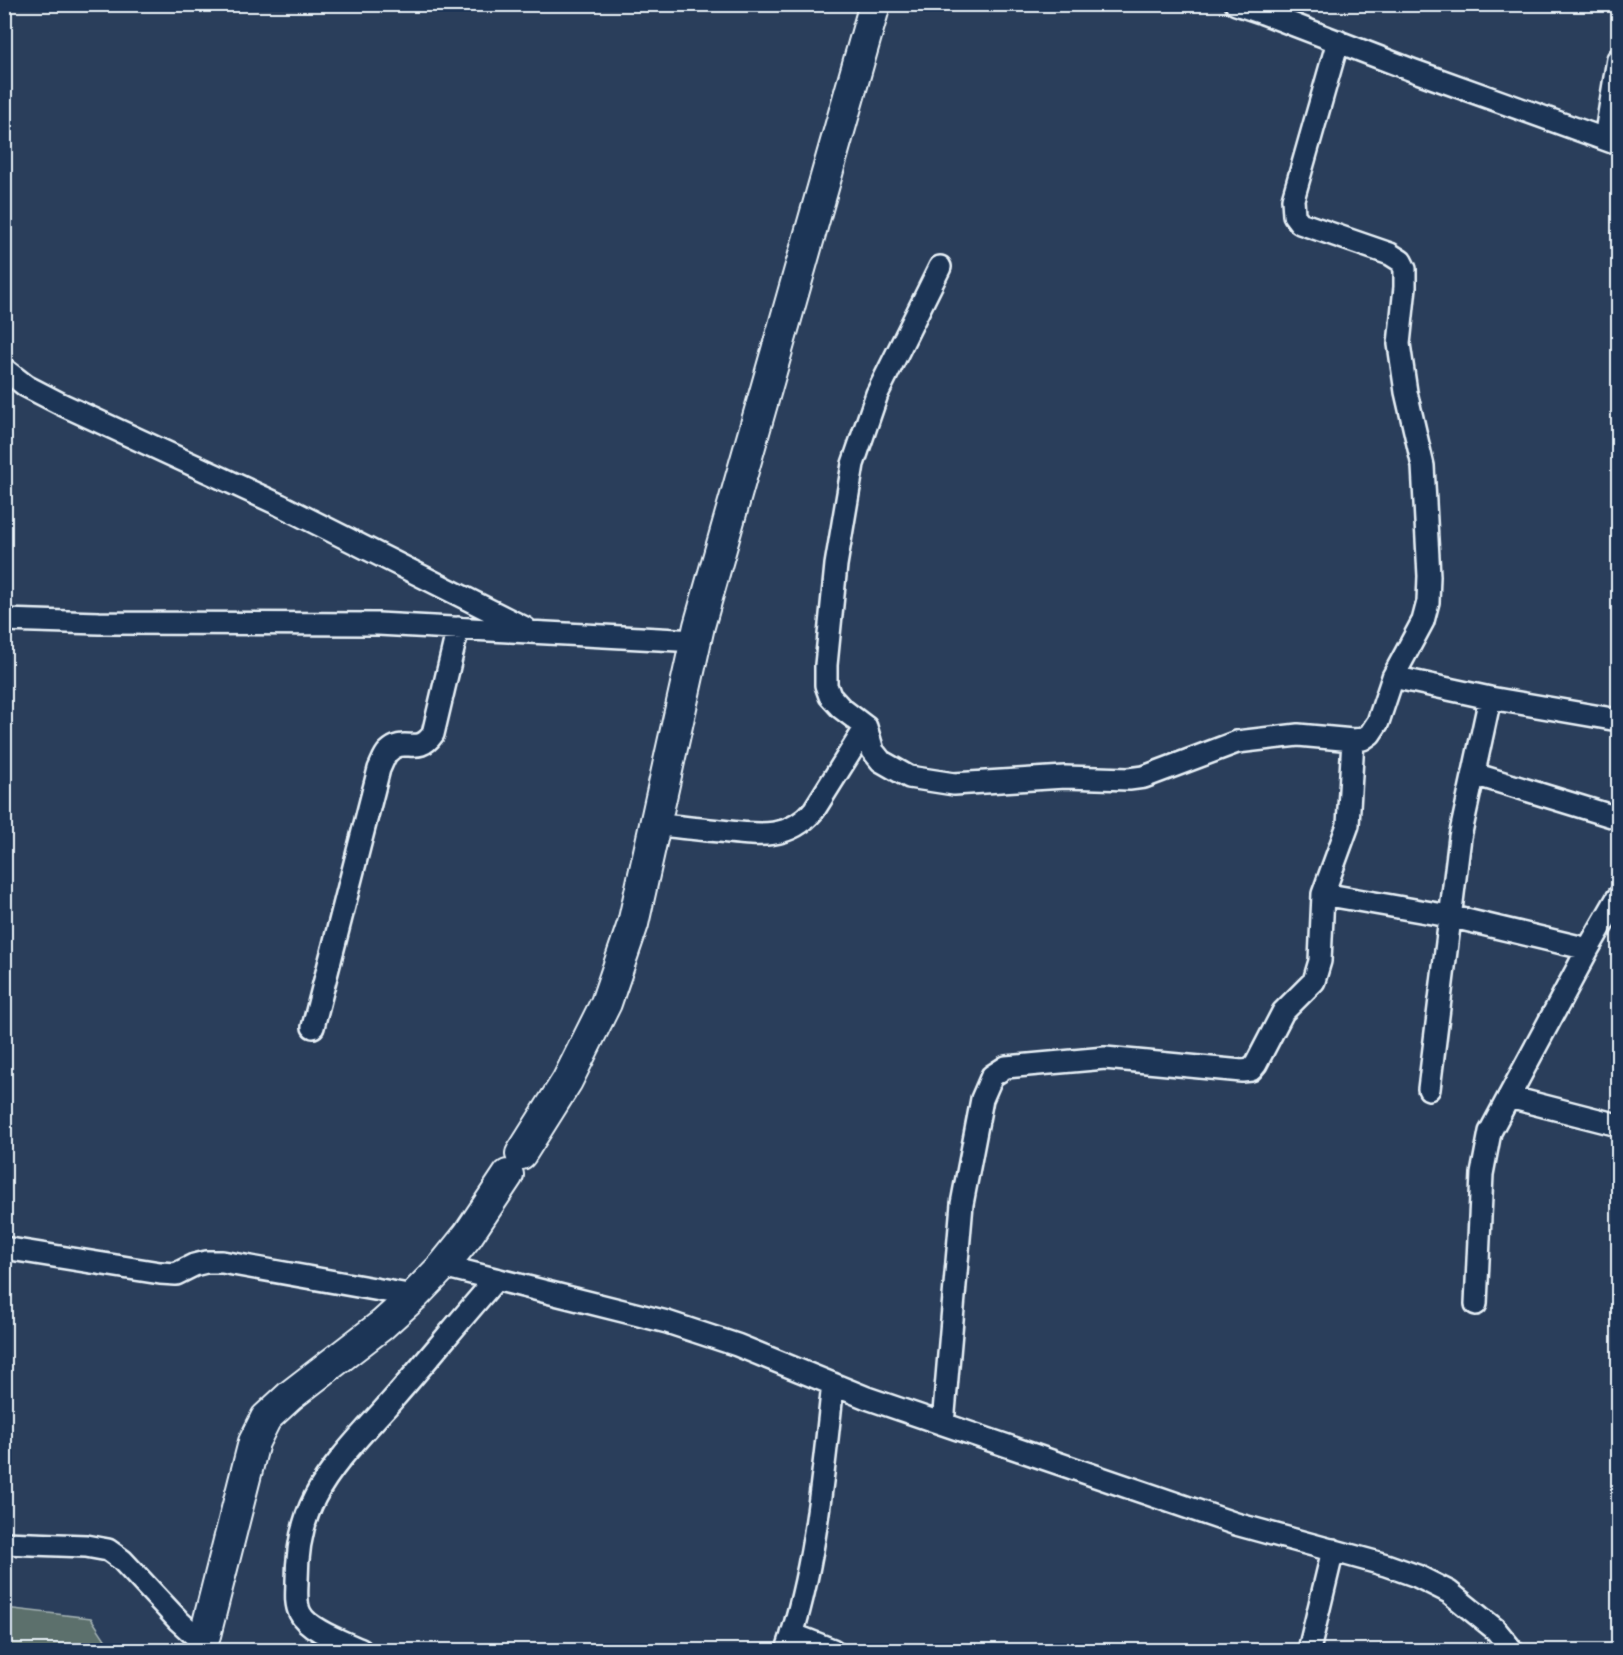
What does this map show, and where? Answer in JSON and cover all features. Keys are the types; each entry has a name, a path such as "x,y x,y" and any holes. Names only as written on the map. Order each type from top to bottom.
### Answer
{"main road":[{"path":"204,1647 248,1462 254,1442 266,1418 291,1395 382,1325 443,1266 468,1235 567,1081 606,1003 633,924 696,640 875,4"}],"street":[{"path":"1236,4 1264,9 1412,70 1612,141 1618,59"},
{"path":"940,267 877,394 853,464 836,565 825,665 826,685 830,696 841,708 866,727 873,751 881,761 909,777 954,784 1065,777 1129,779 1144,777 1237,742 1298,735 1353,740 1363,738 1370,734 1378,722 1393,677 1423,621 1428,602 1429,576 1423,466 1406,392 1399,344 1405,269 1401,261 1390,254 1300,223 1294,215 1293,199 1338,41"},
{"path":"4,369 26,386 61,404 280,505 533,632"},
{"path":"4,620 99,623 378,624 696,640"},
{"path":"313,1027 379,769 387,753 395,746 408,744 420,746 427,742 433,734 458,628"},
{"path":"1393,677 1490,698 1618,720"},
{"path":"1429,1089 1460,837 1490,698"},
{"path":"655,824 760,836 788,830 806,820 814,810 866,727"},
{"path":"943,1424 962,1204 982,1099 992,1076 1006,1067 1105,1058 1251,1070 1288,1005 1314,981 1320,962 1323,894 1348,825 1353,740"},
{"path":"1474,774 1618,818"},
{"path":"1323,894 1449,916 1588,949"},
{"path":"1476,1304 1484,1154 1490,1132 1618,897"},
{"path":"1509,1096 1618,1125"},
{"path":"4,1248 160,1273 176,1274 206,1262 222,1262 414,1296"},
{"path":"443,1266 668,1322 737,1345 833,1384 943,1424 1165,1500 1236,1524 1386,1565 1417,1576 1449,1592 1495,1629 1512,1650"},
{"path":"361,1650 322,1632 306,1621 299,1612 297,1558 301,1531 307,1514 316,1495 352,1444 496,1279"},
{"path":"833,1384 822,1484 808,1577 789,1642 833,1650"},
{"path":"4,1543 86,1546 108,1550 122,1560 204,1647"},
{"path":"1309,1650 1333,1550"}],"green space":[{"path":"5,1608 91,1618 112,1650 5,1650"}]}
